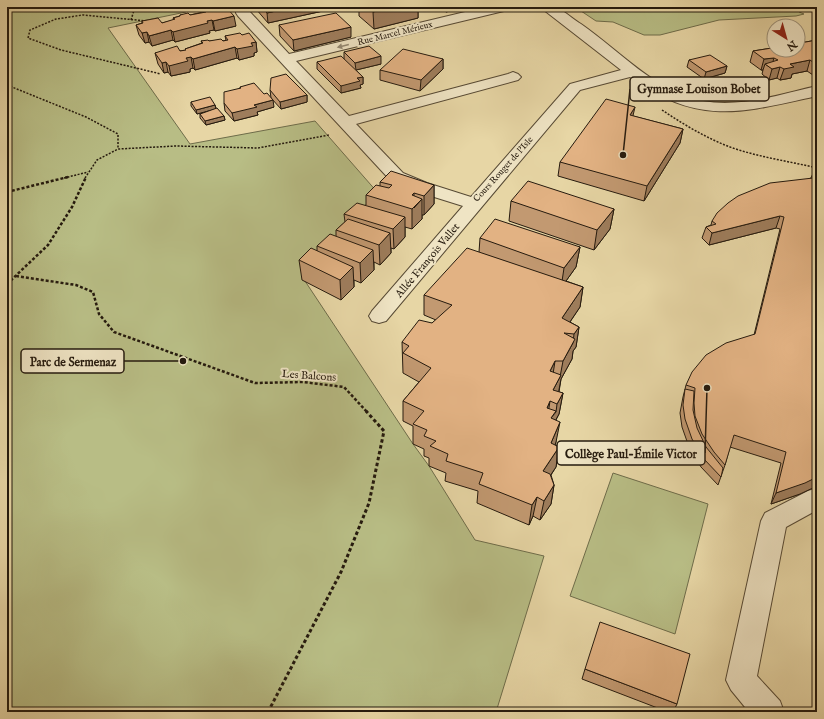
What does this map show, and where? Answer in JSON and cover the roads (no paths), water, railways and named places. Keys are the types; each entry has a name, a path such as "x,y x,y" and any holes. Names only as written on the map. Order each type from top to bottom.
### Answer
{"street":[{"name":"Cours Rouget de l'Isle","path":"243,7 243,13 397,177 421,187 475,204 575,86 632,72"},
{"name":"Rue Marcel Mérieux","path":"286,60 503,7"},
{"path":"547,7 584,33 650,85 664,93 680,99 714,107 739,107 817,91"},
{"path":"345,122 513,76"},
{"name":"Allée François Vallet","path":"379,316 475,204"},
{"path":"769,712 741,680 774,521 817,498"}],"place":[{"name":"Gymnase Louison Bobet","path":"623,155"},
{"name":"Parc de Sermenaz","path":"183,361"},
{"name":"Collège Paul-Émile Victor","path":"707,388"}]}
